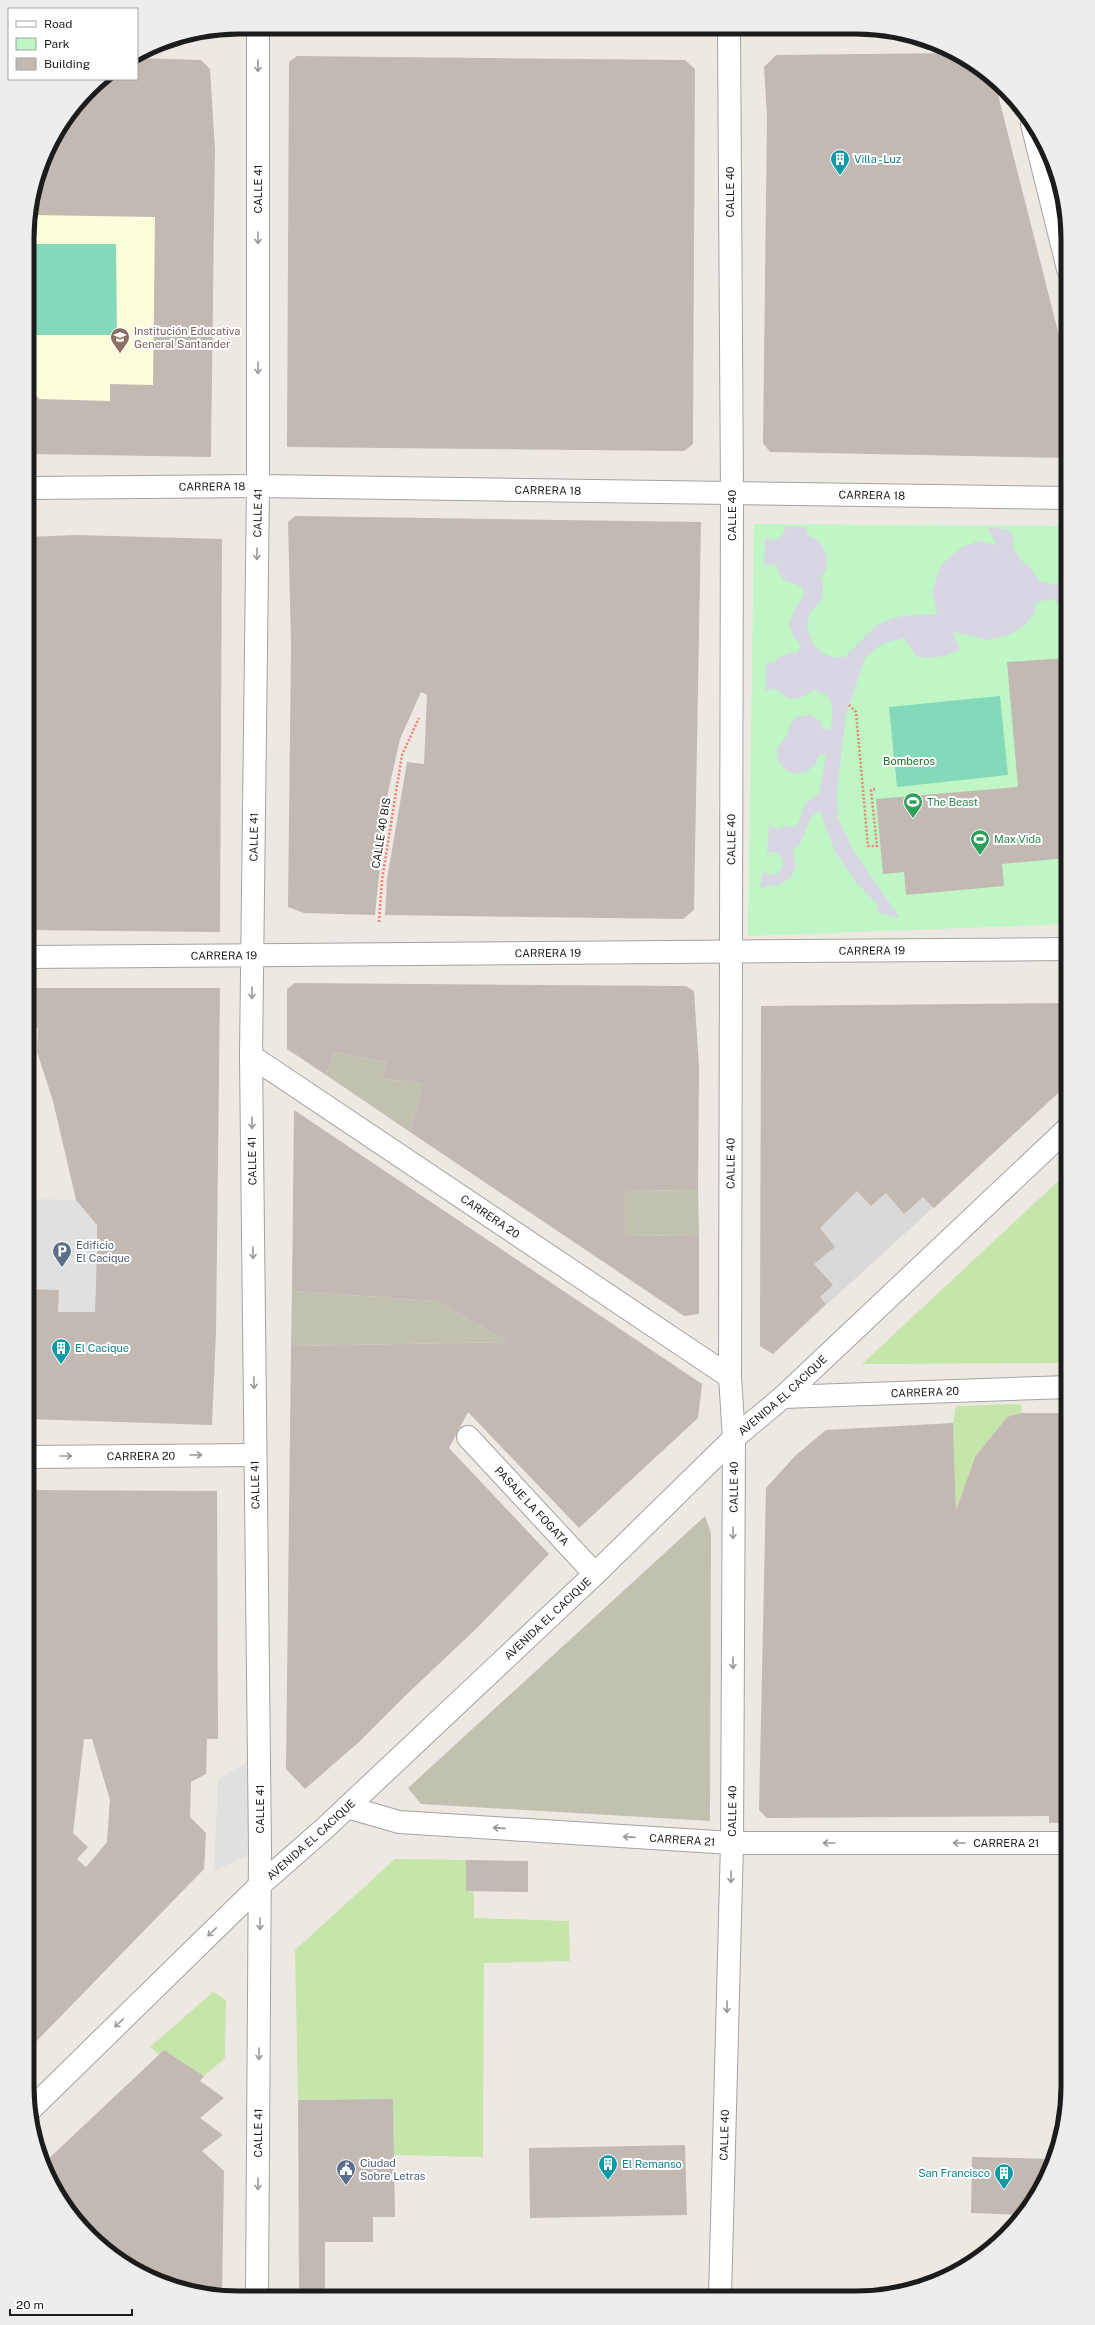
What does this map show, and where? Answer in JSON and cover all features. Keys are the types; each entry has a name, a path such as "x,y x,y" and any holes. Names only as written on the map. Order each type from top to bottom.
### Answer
{"street":[{"name":"CALLE 41","path":"257,2291 260,1885 251,1056 258,486 258,34"},
{"name":"CALLE 40","path":"720,2291 732,1843 734,1438 730,1377 732,494 729,34"},
{"path":"1037,144 1061,241"},
{"name":"CARRERA 18","path":"34,488 258,486 1061,498"},
{"name":"CARRERA 19","path":"34,957 253,954 1061,949"},
{"name":"CARRERA 20","path":"251,1056 730,1377"},
{"name":"AVENIDA EL CACIQUE","path":"35,2105 260,1885 347,1807 595,1574 734,1438 783,1397 1061,1135"},
{"name":"CARRERA 20","path":"783,1397 1061,1388"},
{"name":"PASAJE LA FOGATA","path":"468,1438 595,1574"},
{"name":"CARRERA 20","path":"34,1457 255,1455"},
{"name":"CARRERA 21","path":"347,1807 399,1822 732,1843 1061,1843"}],"path":[{"path":"849,705 856,712 868,846 877,846 870,790 875,789"},
{"name":"CALLE 40 BIS","path":"376,954 382,880 402,754 419,718"}],"shaded area":[{"name":"Institución Educativa General Santander","path":"55,149 215,150 211,457 34,454 34,226 41,186"},
{"path":"783,526 806,527 808,536 817,540 824,548 827,558 826,569 821,578 823,584 822,599 809,615 807,626 813,644 822,653 833,657 845,657 877,625 891,619 902,616 937,614 932,591 941,565 962,547 978,541 997,545 987,527 1010,530 1014,539 1013,548 1021,560 1032,569 1039,581 1056,585 1061,581 1061,609 1054,599 1036,602 1034,614 1024,626 1009,635 988,640 953,632 960,650 940,657 917,657 904,638 882,644 865,658 846,715 837,791 838,818 855,853 900,918 878,913 877,904 856,882 835,852 820,811 811,817 801,842 793,850 796,867 791,877 781,884 760,888 763,871 770,875 776,874 780,871 783,863 782,858 775,852 767,853 769,824 776,829 786,826 794,828 799,822 805,803 819,794 826,754 819,755 816,763 807,772 796,774 787,771 781,765 778,760 777,748 788,734 790,724 796,717 811,715 820,721 822,729 830,729 832,719 832,707 828,696 813,690 805,696 796,699 787,698 774,688 766,691 766,663 773,663 780,657 789,653 798,652 801,645 793,636 789,624 793,612 804,595 802,587 784,580 779,573 776,564 764,566 765,537 773,541 780,538 785,531"},
{"path":"334,1052 386,1062 381,1079 423,1083 410,1132 326,1075"},
{"path":"1020,1128 773,1354 760,1346 761,1138"},
{"path":"698,1190 699,1235 626,1236 625,1191"},
{"name":"Edificio El Cacique","path":"34,1199 76,1200 97,1225 95,1312 58,1312 59,1290 34,1289"},
{"path":"292,1291 436,1301 509,1342 291,1346"},
{"path":"705,1516 711,1533 710,1821 421,1804 408,1788"},
{"path":"259,1755 260,1850 214,1871 218,1779"}],"green space":[{"path":"34,244 116,244 117,335 34,335"},
{"name":"Bomberos","path":"754,524 1061,526 1061,924 748,936"},
{"path":"1000,696 1008,775 897,787 889,707"},
{"path":"1061,1179 1061,1363 862,1364"},
{"path":"1021,1404 1022,1413 1007,1417 975,1457 956,1510 953,1423 956,1406"},
{"path":"395,1859 466,1860 466,1891 474,1892 474,1918 569,1921 570,1961 484,1963 483,2157 394,2155 393,2099 298,2100 295,1950"},
{"path":"213,1992 226,2000 225,2058 204,2076 164,2050 159,2055 150,2047"}],"building":[{"path":"942,53 981,76 997,90 1061,343 1061,458 770,452 763,443 767,117 764,67 776,55"},
{"path":"297,56 685,60 695,69 693,444 684,451 287,447 289,62"},
{"path":"144,58 201,60 210,69 215,150 211,457 34,454 34,392 39,399 110,401 110,384 153,385 155,217 36,215 41,186 55,149 76,114 94,94 110,80 138,80 138,61"},
{"path":"295,516 701,522 694,910 683,919 385,915 387,879 407,762 424,764 427,695 421,692 400,739 387,797 375,915 304,913 288,907 291,645 288,522"},
{"path":"76,535 222,539 220,932 34,930 34,537"},
{"path":"1061,658 1061,859 1002,864 1004,886 906,895 904,872 883,874 876,799 1018,787 1007,662"},
{"path":"295,983 686,986 694,991 699,1067 698,1190 625,1191 626,1236 699,1235 699,1314 684,1316 410,1132 423,1083 381,1079 386,1062 334,1052 326,1075 287,1049 287,989"},
{"path":"34,988 220,988 216,1332 212,1425 34,1419 34,1289 59,1290 58,1312 95,1312 97,1248 97,1225 76,1200 53,1101 37,1052 38,1028 34,1028"},
{"path":"1061,1003 1061,1090 934,1208 923,1197 904,1214 886,1193 871,1206 857,1191 820,1228 835,1247 814,1264 833,1285 820,1297 826,1304 773,1354 760,1346 761,1006"},
{"path":"294,1110 702,1384 698,1418 579,1528 468,1412 449,1448 549,1554 477,1628 359,1742 305,1789 286,1769 291,1346 509,1342 436,1301 292,1291"},
{"path":"1022,1413 1061,1413 1061,1823 1049,1823 1049,1816 767,1818 759,1810 766,1488 796,1455 826,1430 953,1423 956,1510 975,1457 1007,1417"},
{"path":"34,1490 217,1491 218,1739 207,1739 206,1774 191,1782 190,1817 206,1833 204,1869 34,2044","holes":["84,1739 92,1739 110,1800 107,1842 86,1867 77,1859 88,1847 73,1833"]},
{"path":"466,1860 528,1861 528,1892 466,1891"},
{"path":"164,2050 204,2076 200,2081 224,2098 200,2118 223,2135 202,2151 224,2171 222,2290 199,2287 173,2280 149,2270 114,2249 94,2231 76,2211 55,2176 48,2159"},
{"name":"Ciudad Sobre Letras","path":"393,2099 395,2217 373,2217 373,2242 325,2242 325,2291 299,2291 298,2100"},
{"name":"El Remanso","path":"685,2145 687,2215 530,2218 529,2148"},
{"name":"San Francisco","path":"972,2157 1047,2159 1040,2176 1016,2215 971,2213"}],"place":[{"name":"Villa - Luz","path":"840,176"},
{"name":"Institución Educativa General Santander","path":"120,354"},
{"name":"The Beast","path":"913,819"},
{"name":"Max Vida","path":"980,856"},
{"name":"Edificio El Cacique","path":"62,1268"},
{"name":"El Cacique","path":"61,1365"},
{"name":"El Remanso","path":"608,2181"},
{"name":"Ciudad Sobre Letras","path":"346,2186"},
{"name":"San Francisco","path":"1004,2190"}]}
